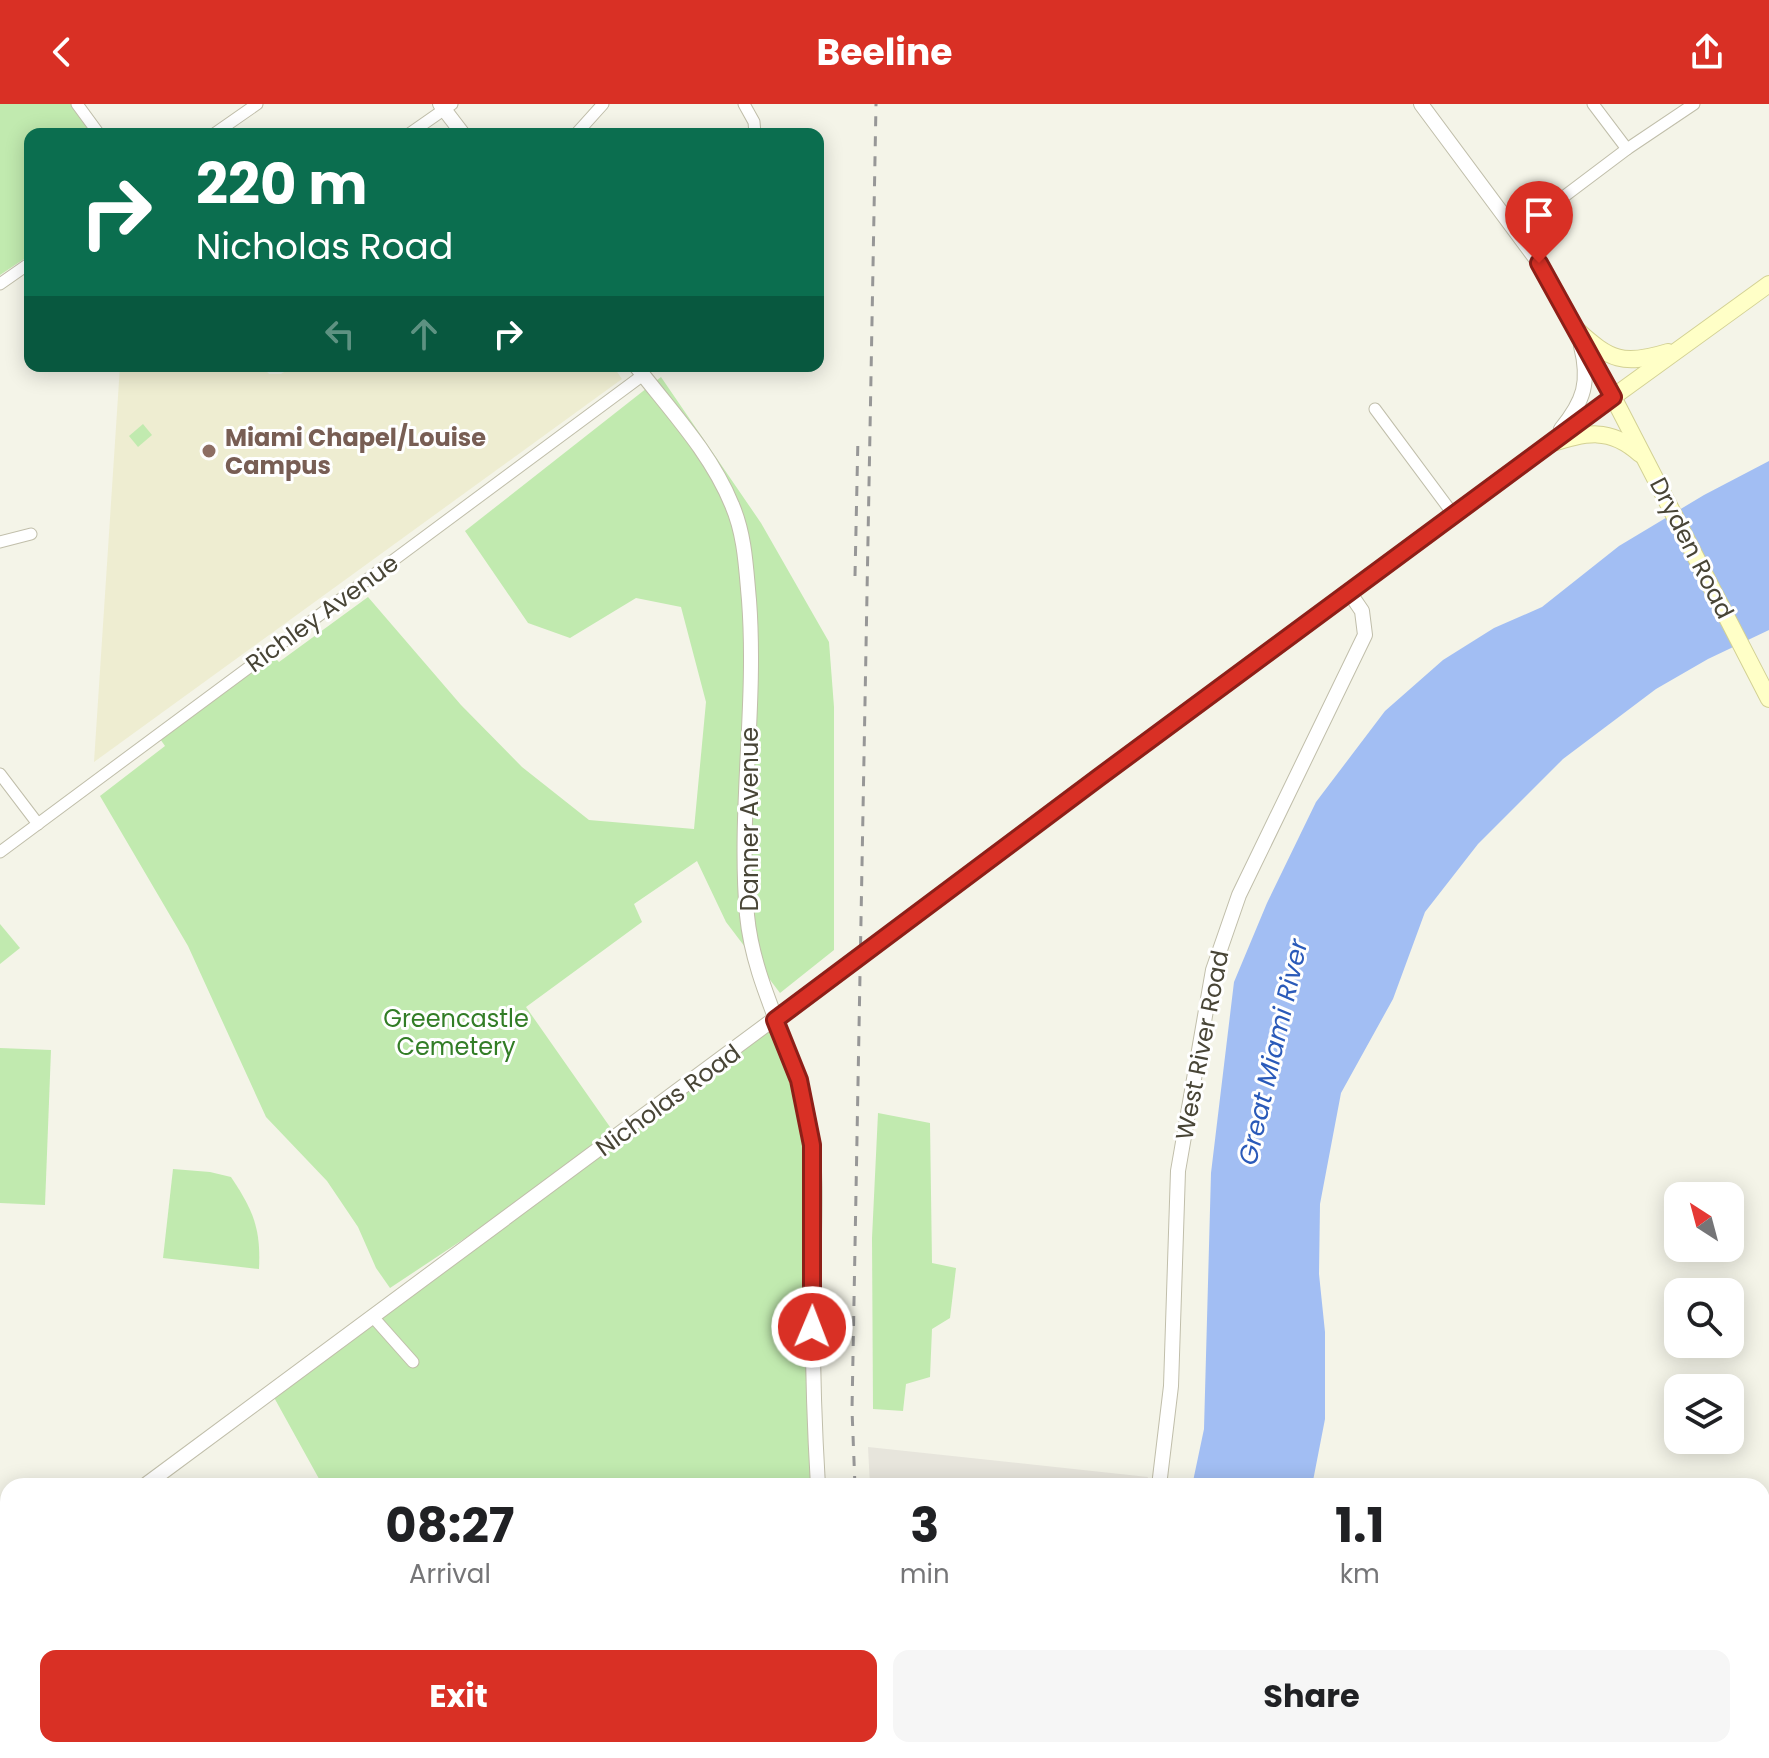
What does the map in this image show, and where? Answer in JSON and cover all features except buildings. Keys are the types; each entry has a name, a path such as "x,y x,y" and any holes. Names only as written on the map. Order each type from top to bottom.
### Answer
{"main road":[{"name":"Nicholas Road","path":"1613,397 1769,284"},
{"path":"1577,330 1596,348 1615,359 1649,357 1684,345"},
{"name":"Dryden Road","path":"1613,397 1626,435 1647,460 1767,696"},
{"path":"1549,444 1594,434 1626,435"}],"street":[{"path":"77,104 95,128"},
{"path":"223,128 257,104"},
{"path":"581,128 603,104"},
{"path":"744,104 754,128"},
{"path":"1421,104 1549,277 1613,397"},
{"path":"1593,104 1627,149"},
{"path":"1517,232 1627,149 1694,104"},
{"path":"417,128 446,106 459,128"},
{"path":"0,284 24,267"},
{"path":"1549,444 1568,420 1585,390 1584,355 1577,330"},
{"name":"Richley Avenue","path":"0,852 637,372"},
{"name":"Danner Avenue","path":"641,372 712,467 729,498 741,532 750,610 751,662 745,885 753,947 775,1020 799,1080 812,1145 812,1355 818,1478"},
{"name":"Nicholas Road","path":"155,1478 1613,397"},
{"path":"1375,409 1453,514"},
{"path":"0,542 31,534"},
{"name":"West River Road","path":"1160,1478 1172,1371 1178,1171 1205,1008 1220,946 1239,895 1365,635 1362,611 1349,592"},
{"path":"0,774 38,824"},
{"path":"373,1317 413,1362"}],"shaded area":[{"path":"120,372 617,372 622,379 94,762"},
{"path":"868,1447 1148,1477 1148,1478 870,1478"}],"green space":[{"path":"0,104 71,104 87,128 24,128 24,259 0,275"},
{"name":"Greencastle Cemetery","path":"661,377 761,523 829,642 834,707 834,950 780,993 726,922 697,861 634,904 642,922 526,1007 617,1137 775,1020 806,1104 818,1478 319,1478 271,1392 500,1215 390,1288 376,1268 358,1227 327,1181 266,1117 188,946 100,796 165,746 158,736 269,652 279,662 368,597 461,705 522,767 589,820 694,829 706,702 681,607 636,598 570,638 528,623 465,531"},
{"path":"143,424 152,435 138,447 129,436"},
{"path":"0,924 20,948 0,964"},
{"path":"0,1048 51,1050 45,1205 0,1203"},
{"path":"878,1113 930,1123 932,1263 956,1268 950,1318 932,1329 930,1377 906,1384 903,1411 873,1409 872,1238"},
{"path":"173,1169 231,1177 254,1220 259,1242 259,1269 163,1258"}],"water":[{"name":"Great Miami River","path":"1769,461 1769,630 1708,659 1656,689 1563,759 1478,844 1425,912 1393,999 1341,1093 1320,1204 1319,1274 1325,1332 1325,1419 1314,1478 1194,1478 1204,1429 1211,1173 1234,982 1267,903 1316,802 1385,711 1443,660 1494,628 1542,607 1619,546 1704,495"}],"railway":[{"path":"855,1478 852,1410 876,104"},
{"path":"855,576 858,436"}],"place":[{"name":"Miami Chapel/Louise Campus","path":"209,451"}],"route":[{"path":"812,1327 814,1187 810,1128 799,1080 775,1020 1613,397 1539,263"}]}
